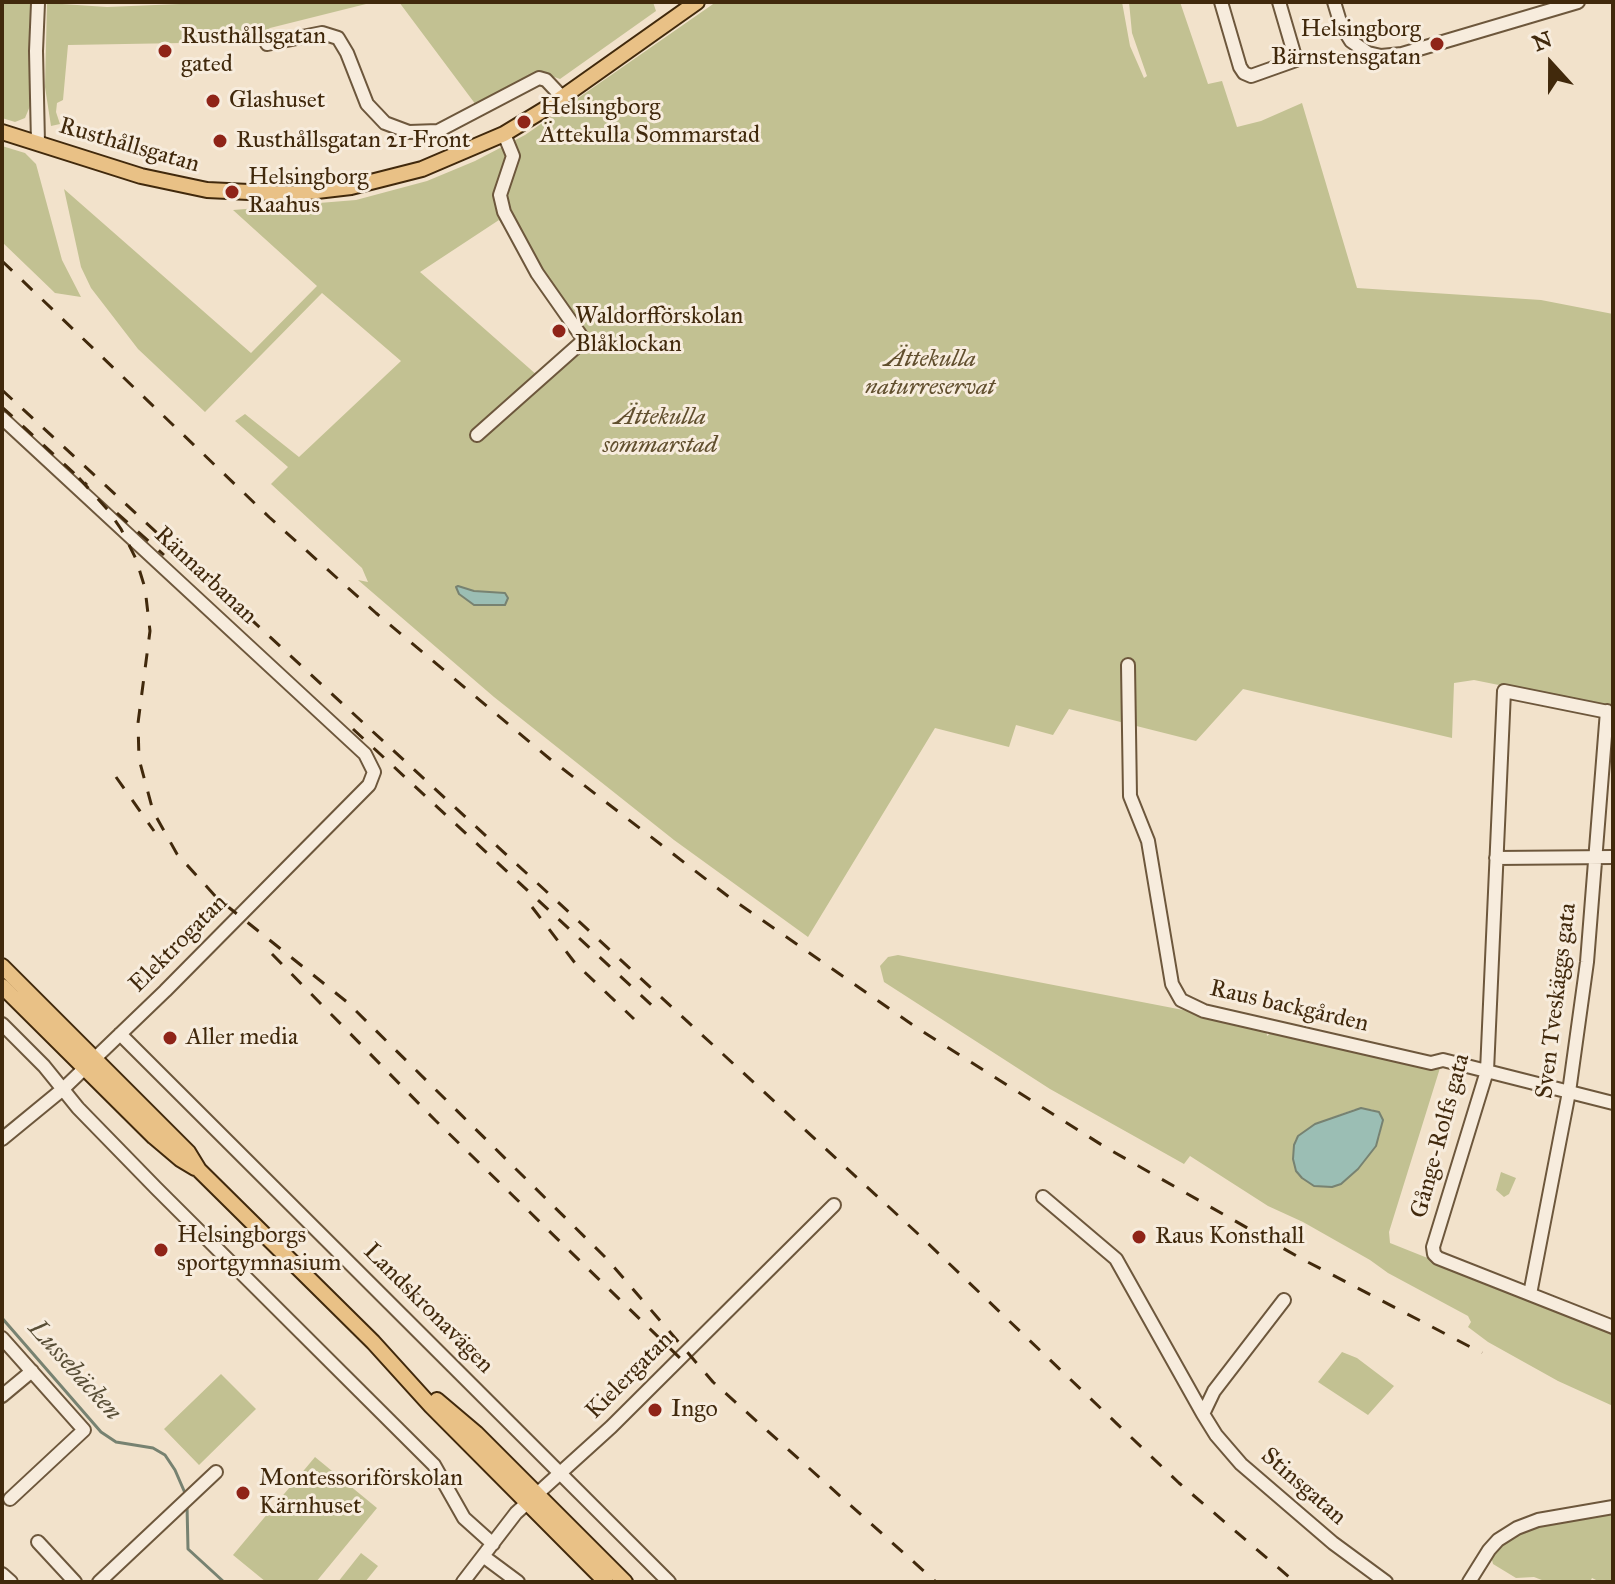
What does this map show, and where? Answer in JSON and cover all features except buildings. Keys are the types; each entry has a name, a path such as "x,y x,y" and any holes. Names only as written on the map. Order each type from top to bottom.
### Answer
{"main road":[{"name":"Rusthållsgatan","path":"2,132 180,186 291,194 351,187 402,175 466,152 504,134 697,2"},
{"path":"2,966 89,1063"},
{"path":"2,986 188,1152 199,1170 416,1387 437,1400 476,1433 606,1582"},
{"path":"532,1499 625,1582"}],"street":[{"path":"1221,2 1240,67 1251,76 1296,60 1279,2"},
{"path":"1334,2 1341,25 1351,41 1368,53 1388,56 1578,2"},
{"path":"38,3 38,143"},
{"path":"267,44 322,33 338,38 367,104 385,123 409,132 438,131 539,78 546,80 562,97"},
{"path":"477,435 584,340 537,273 504,212 500,195 513,156 504,134"},
{"name":"Rännarbanan","path":"2,418 365,754 373,770"},
{"name":"Raus backgården","path":"1128,665 1130,796 1151,854 1176,994 1190,1006 1204,1011 1431,1063 1443,1060 1613,1103"},
{"name":"Gånge-Rolfs gata","path":"1610,712 1504,691 1487,1071 1433,1247 1438,1258 1613,1327"},
{"name":"Sven Tveskäggs gata","path":"1530,1294 1569,1092 1587,962 1610,712"},
{"name":"Elektrogatan","path":"2,1139 63,1089 120,1034 369,785 373,770"},
{"path":"1496,858 1613,857"},
{"path":"2,1024 156,1188 434,1465 464,1518 493,1544"},
{"name":"Landskronavägen","path":"120,1034 669,1582"},
{"name":"Stinsgatan","path":"1043,1197 1116,1259 1203,1414 1241,1464 1333,1543 1386,1582"},
{"name":"Kielergatan","path":"463,1582 516,1513 611,1427 834,1205"},
{"path":"1203,1414 1214,1391 1284,1300"},
{"path":"2,1338 84,1430 10,1499"},
{"path":"2,1396 32,1371"},
{"path":"99,1582 216,1472"},
{"path":"1469,1582 1489,1550 1517,1528 1538,1520 1613,1507"},
{"path":"38,1542 75,1582"},
{"path":"483,1556 518,1582"},
{"path":"2,1574 11,1582"}],"green space":[{"path":"2,2 30,2 30,106 25,118 15,122 2,118"},
{"path":"228,2 374,2 270,28 258,35 182,43 68,45 63,100 57,103 56,112 60,124 51,126 45,87 47,3 107,7"},
{"path":"399,2 653,2 656,11 560,79 537,71 476,105"},
{"name":"Ättekulla naturreservat","path":"716,2 1122,2 1130,46 1144,78 1147,76 1132,33 1129,2 1180,2 1208,84 1222,81 1237,127 1261,121 1302,103 1357,288 1541,300 1613,314 1613,708 1474,680 1454,683 1452,738 1243,689 1196,741 1069,709 1053,735 1016,725 1009,747 935,728 808,937 674,840 494,697 358,580 368,582 362,568 271,484 288,467 235,421 245,414 299,457 401,361 322,293 205,412 138,349 91,288 81,267 64,189 251,353 317,286 233,210 356,200 427,181 525,135","holes":["499,220 577,341 538,376 420,272"]},
{"path":"2,146 25,153 36,164 62,260 81,297 55,293 2,242"},
{"path":"898,955 1261,1025 1266,1028 1267,1036 1276,1028 1440,1068 1389,1232 1390,1243 1613,1332 1613,1406 1558,1381 1488,1342 1468,1327 1471,1322 1468,1316 1303,1222 1268,1206 1190,1156 1184,1164 1050,1089 884,982 880,966 888,957","holes":["1355,1109 1371,1109 1380,1113 1383,1120 1379,1138 1296,1171 1293,1159 1295,1140 1315,1124"]},
{"path":"1501,1172 1516,1178 1509,1194 1504,1197 1496,1190"},
{"path":"1342,1352 1357,1358 1394,1386 1368,1415 1318,1382"},
{"path":"221,1374 256,1409 199,1465 164,1429"},
{"path":"315,1457 377,1508 316,1582 266,1582 233,1555"},
{"path":"1613,1512 1613,1582 1600,1582 1592,1578 1590,1582 1547,1582 1534,1577 1516,1578 1493,1564 1491,1556 1515,1534 1536,1526"},
{"path":"361,1553 378,1566 365,1582 338,1582"}],"water":[{"path":"458,586 474,591 505,593 508,598 505,605 474,605 459,594"},
{"path":"1361,1108 1379,1112 1383,1120 1376,1146 1358,1169 1341,1184 1332,1187 1314,1186 1302,1178 1296,1171 1293,1159 1298,1136 1315,1124"}],"waterway":[{"name":"Lussebäcken","path":"2,1318 101,1432 116,1442 153,1448 165,1455 185,1493"},
{"name":"Lussebäcken","path":"187,1505 188,1549 224,1582"}],"railway":[{"path":"2,261 269,517 376,613 550,759 729,897 917,1028 1105,1147 1302,1259 1482,1353"},
{"path":"2,390 916,1232 1179,1483 1295,1582"},
{"path":"2,407 87,485"},
{"path":"79,478 121,529 136,559 145,588 150,631 138,723 139,759 153,811 177,854 217,898 347,1002 607,1259 713,1382 936,1582"},
{"path":"117,513 164,555"},
{"path":"353,729 659,1012"},
{"path":"116,777 154,831"},
{"path":"532,907 575,963 634,1019"},
{"path":"272,954 435,1120 684,1362"}],"place":[{"name":"Helsingborg Bärnstensgatan","path":"1437,44"},
{"name":"Rusthållsgatan gated","path":"165,51"},
{"name":"Glashuset","path":"213,101"},
{"name":"Helsingborg Ättekulla Sommarstad","path":"524,122"},
{"name":"Rusthållsgatan 21 Front","path":"220,141"},
{"name":"Helsingborg Raahus","path":"232,192"},
{"name":"Waldorfförskolan Blåklockan","path":"559,331"},
{"name":"Aller media","path":"170,1038"},
{"name":"Raus Konsthall","path":"1139,1237"},
{"name":"Helsingborgs sportgymnasium","path":"161,1250"},
{"name":"Ingo","path":"655,1410"},
{"name":"Montessoriförskolan Kärnhuset","path":"243,1493"}],"park label":[{"name":"Ättekulla sommarstad","path":"660,432"}]}
